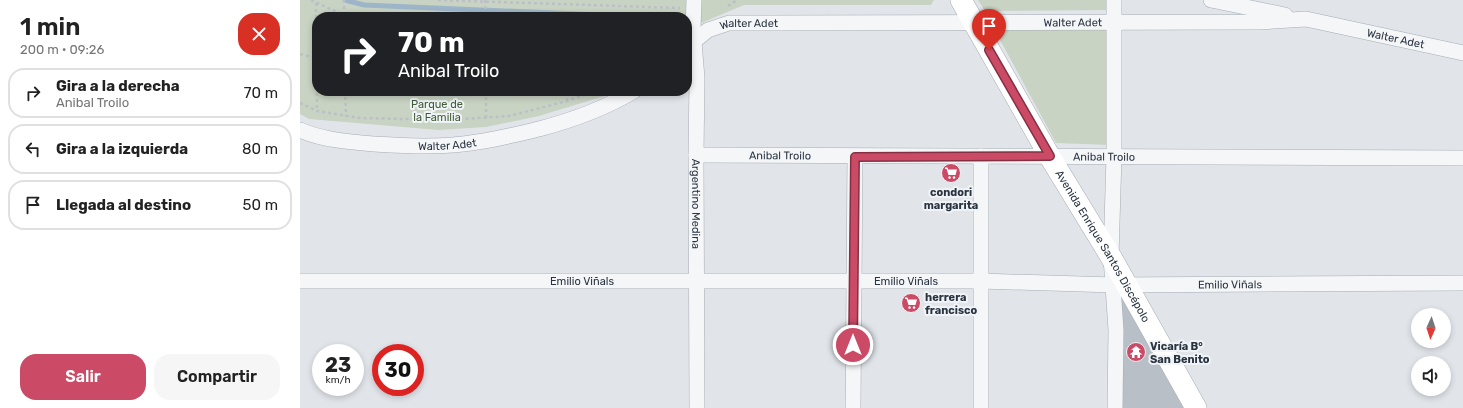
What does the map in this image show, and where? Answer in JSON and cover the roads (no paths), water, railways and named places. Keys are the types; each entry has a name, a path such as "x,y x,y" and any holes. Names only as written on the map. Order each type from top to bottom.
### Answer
{"main road":[{"name":"Avenida Enrique Santos Discépolo","path":"961,0 1050,156 1111,257 1120,284 1196,408"}],"street":[{"path":"1111,257 1114,156 1114,0"},
{"path":"1211,0 1306,19"},
{"name":"Walter Adet","path":"692,42 708,30 729,23 1260,22 1306,19 1463,53"},
{"name":"Argentino Medina","path":"692,54 697,78 697,408"},
{"name":"Walter Adet","path":"300,130 314,136 331,139 389,145 443,145 476,143 522,133 586,115 626,96"},
{"name":"Anibal Troilo","path":"696,155 855,157 1114,156 1463,158"},
{"path":"981,156 981,408"},
{"path":"853,408 855,157"},
{"name":"Emilio Viñals","path":"300,281 980,281 1120,284 1463,283"},
{"path":"1115,408 1116,330 1120,284"}],"waterway":[{"path":"345,0 364,5 529,12"}],"place":[{"name":"condori margarita","path":"951,173"},
{"name":"herrera francisco","path":"911,303"},
{"name":"Vicaría B° San Benito","path":"1136,352"}],"park label":[{"name":"Parque de la Familia","path":"437,110"}]}
